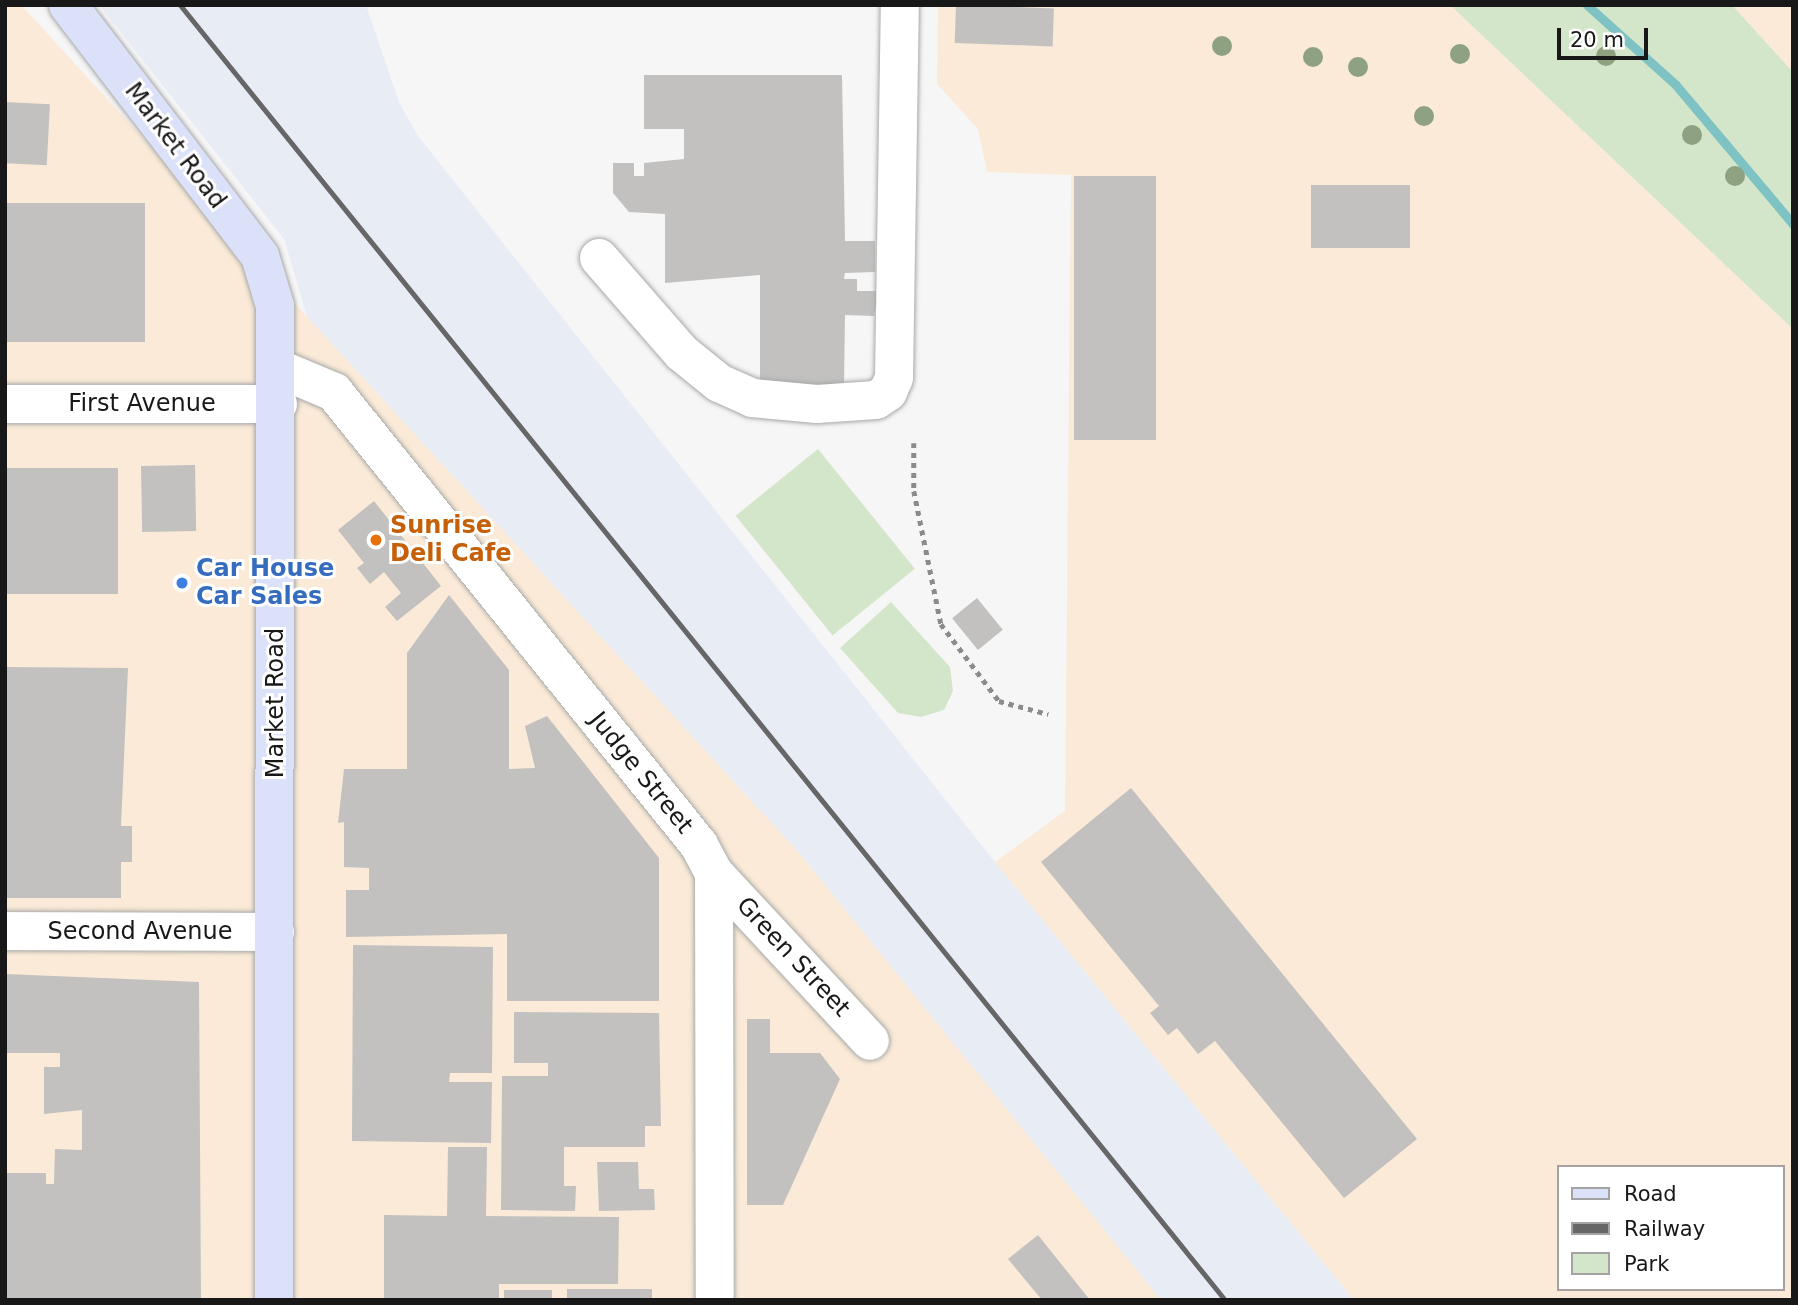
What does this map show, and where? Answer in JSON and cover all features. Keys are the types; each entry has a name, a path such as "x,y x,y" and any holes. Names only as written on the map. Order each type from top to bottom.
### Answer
{"main road":[{"name":"Market Road","path":"68,5 260,256 275,306 278,386 274,1300"}],"street":[{"path":"599,258 682,353 719,383 752,398 817,404 876,400 888,392 894,378 900,5"},
{"name":"First Avenue","path":"5,404 278,386"},
{"name":"Judge Street","path":"278,386 334,392 699,845 714,873 715,1300"},
{"name":"Green Street","path":"714,873 870,1041"},
{"name":"Second Avenue","path":"5,932 275,932"}],"path":[{"path":"915,443 914,491 941,624 999,701 1048,714"}],"shaded area":[{"path":"5,5 21,5 800,854 1161,1300 5,1300"},
{"path":"99,5 366,5 399,102 418,136 995,862 1354,1300 1158,1300 800,854 307,317 284,239"},
{"path":"938,5 1450,5 1793,329 1793,1300 1354,1300 995,862 1065,811 1071,175 987,172 978,129 937,84"},
{"path":"1732,5 1793,5 1793,72"}],"green space":[{"path":"1450,5 1732,5 1793,72 1793,329"},
{"path":"818,449 915,569 833,635 736,516"},
{"path":"891,602 950,667 953,691 944,710 921,717 898,713 840,648"}],"building":[{"path":"956,5 1054,8 1053,46 955,43"},
{"path":"644,75 842,75 845,241 875,241 875,272 845,273 844,279 857,279 857,291 879,291 874,316 845,315 844,386 760,386 760,275 665,283 665,214 629,212 613,193 613,163 634,163 634,176 644,176 644,163 684,159 684,129 644,129"},
{"path":"5,102 50,104 47,165 5,163"},
{"path":"1074,176 1156,176 1156,440 1074,440"},
{"path":"1311,185 1410,185 1410,248 1311,248"},
{"path":"5,203 145,203 145,342 5,342"},
{"path":"195,465 196,531 142,532 141,466"},
{"path":"5,468 118,468 118,594 5,594"},
{"path":"374,501 441,586 397,621 385,607 401,593 384,572 370,584 357,568 364,563 338,530"},
{"path":"449,595 509,670 509,769 535,768 525,726 547,716 659,858 659,1001 507,1001 507,934 346,937 346,890 369,890 369,868 344,867 344,822 338,823 344,769 407,769 407,653"},
{"path":"977,598 1003,630 978,650 952,618"},
{"path":"5,667 128,668 121,826 132,826 132,862 121,862 121,898 5,898"},
{"path":"1131,788 1417,1139 1344,1198 1215,1041 1198,1054 1177,1028 1168,1035 1150,1013 1159,1006 1041,862"},
{"path":"353,945 493,947 492,1073 450,1073 449,1082 492,1082 491,1143 352,1141"},
{"path":"5,974 199,982 201,1300 5,1300 5,1173 46,1173 46,1184 54,1184 55,1149 82,1150 82,1110 44,1114 44,1067 60,1067 60,1053 5,1053"},
{"path":"514,1012 659,1013 661,1126 645,1126 645,1147 564,1147 564,1186 576,1186 575,1211 501,1210 502,1076 548,1076 548,1063 514,1063"},
{"path":"747,1019 770,1019 770,1053 820,1053 840,1079 783,1205 747,1205"},
{"path":"448,1147 487,1147 486,1216 619,1217 618,1284 499,1284 499,1300 384,1300 384,1215 447,1216"},
{"path":"597,1162 638,1162 639,1189 654,1189 655,1210 599,1211"},
{"path":"1038,1235 1090,1300 1042,1300 1008,1259"},
{"path":"567,1289 652,1289 652,1300 567,1300"},
{"path":"504,1290 552,1290 552,1300 504,1300"}],"waterway":[{"path":"1587,5 1675,84 1793,224"}],"railway":[{"path":"180,5 1225,1300"}],"place":[{"name":"Sunrise Deli Cafe","path":"376,540"},
{"name":"Car House Car Sales","path":"182,583"}]}
